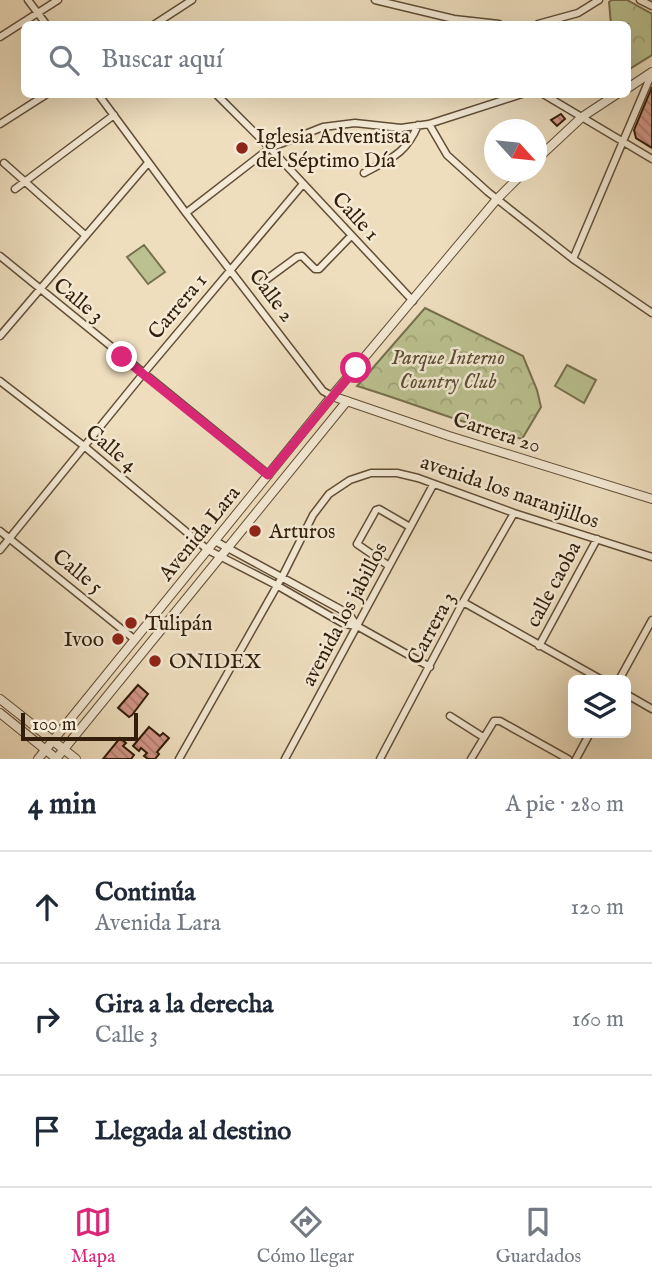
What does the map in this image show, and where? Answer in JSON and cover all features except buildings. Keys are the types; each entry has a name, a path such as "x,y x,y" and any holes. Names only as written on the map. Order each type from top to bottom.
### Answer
{"street":[{"path":"28,0 44,21"},
{"path":"25,21 58,0"},
{"path":"160,21 192,0"},
{"path":"375,0 450,21"},
{"path":"549,21 578,13 599,0"},
{"path":"640,0 652,6"},
{"path":"0,37 21,23"},
{"path":"631,86 652,73"},
{"path":"573,258 652,73"},
{"path":"0,124 41,98"},
{"name":"Calle 2","path":"101,98 323,391 332,396"},
{"name":"Calle 1","path":"219,98 271,148 413,301"},
{"path":"186,213 271,148 323,127 355,123 401,128 429,124 510,98"},
{"path":"550,98 652,159"},
{"path":"547,150 582,117 611,98"},
{"path":"15,189 114,115"},
{"path":"429,124 447,155 497,199 573,258 652,313"},
{"path":"364,173 398,155 413,139 418,125"},
{"path":"4,163 85,235"},
{"path":"0,335 148,163"},
{"name":"Avenida Lara","path":"38,759 204,547 215,541 332,396 514,182"},
{"name":"Carrera 1","path":"0,550 303,184"},
{"path":"263,282 302,256 315,269 319,269 351,236"},
{"name":"Calle 3","path":"0,256 268,475"},
{"name":"Calle 4","path":"0,381 84,446 204,547 344,624 357,626"},
{"name":"Carrera 20","path":"332,396 449,436 652,499"},
{"name":"Avenida Lara","path":"57,759 347,401"},
{"name":"avenida los naranjillos","path":"179,759 278,586 313,515 330,494 350,480 371,473 397,473 418,478 514,513 652,557"},
{"name":"avenida los jabillos","path":"285,759 433,485"},
{"path":"389,566 358,545 368,523 379,509 410,527"},
{"name":"Carrera 3","path":"380,759 463,602 514,513"},
{"name":"Calle 5","path":"0,531 134,639"},
{"name":"calle caoba","path":"539,646 597,539"},
{"path":"215,541 349,614 357,626 430,667"},
{"path":"463,602 593,675"},
{"path":"622,675 652,620"},
{"path":"631,697 652,709"},
{"path":"0,699 76,759"},
{"path":"0,713 57,759"},
{"path":"450,716 483,737"},
{"path":"481,759 472,757 494,721 500,721 568,759"},
{"path":"576,759 587,738"}],"green space":[{"path":"627,0 652,14 652,55 631,68 631,21 611,21 609,2"},
{"path":"144,245 165,272 148,284 127,257"},
{"name":"Parque Interno Country Club","path":"425,308 523,356 541,407 522,439 357,386"},
{"path":"567,365 596,380 584,403 555,386"}],"place":[{"name":"Iglesia Adventista del Séptimo Día","path":"242,148"},
{"name":"Arturos","path":"255,531"},
{"name":"Tulipán","path":"131,623"},
{"name":"Ivoo","path":"118,639"},
{"name":"ONIDEX","path":"155,661"}],"route":[{"path":"122,357 268,475 356,368"}]}
